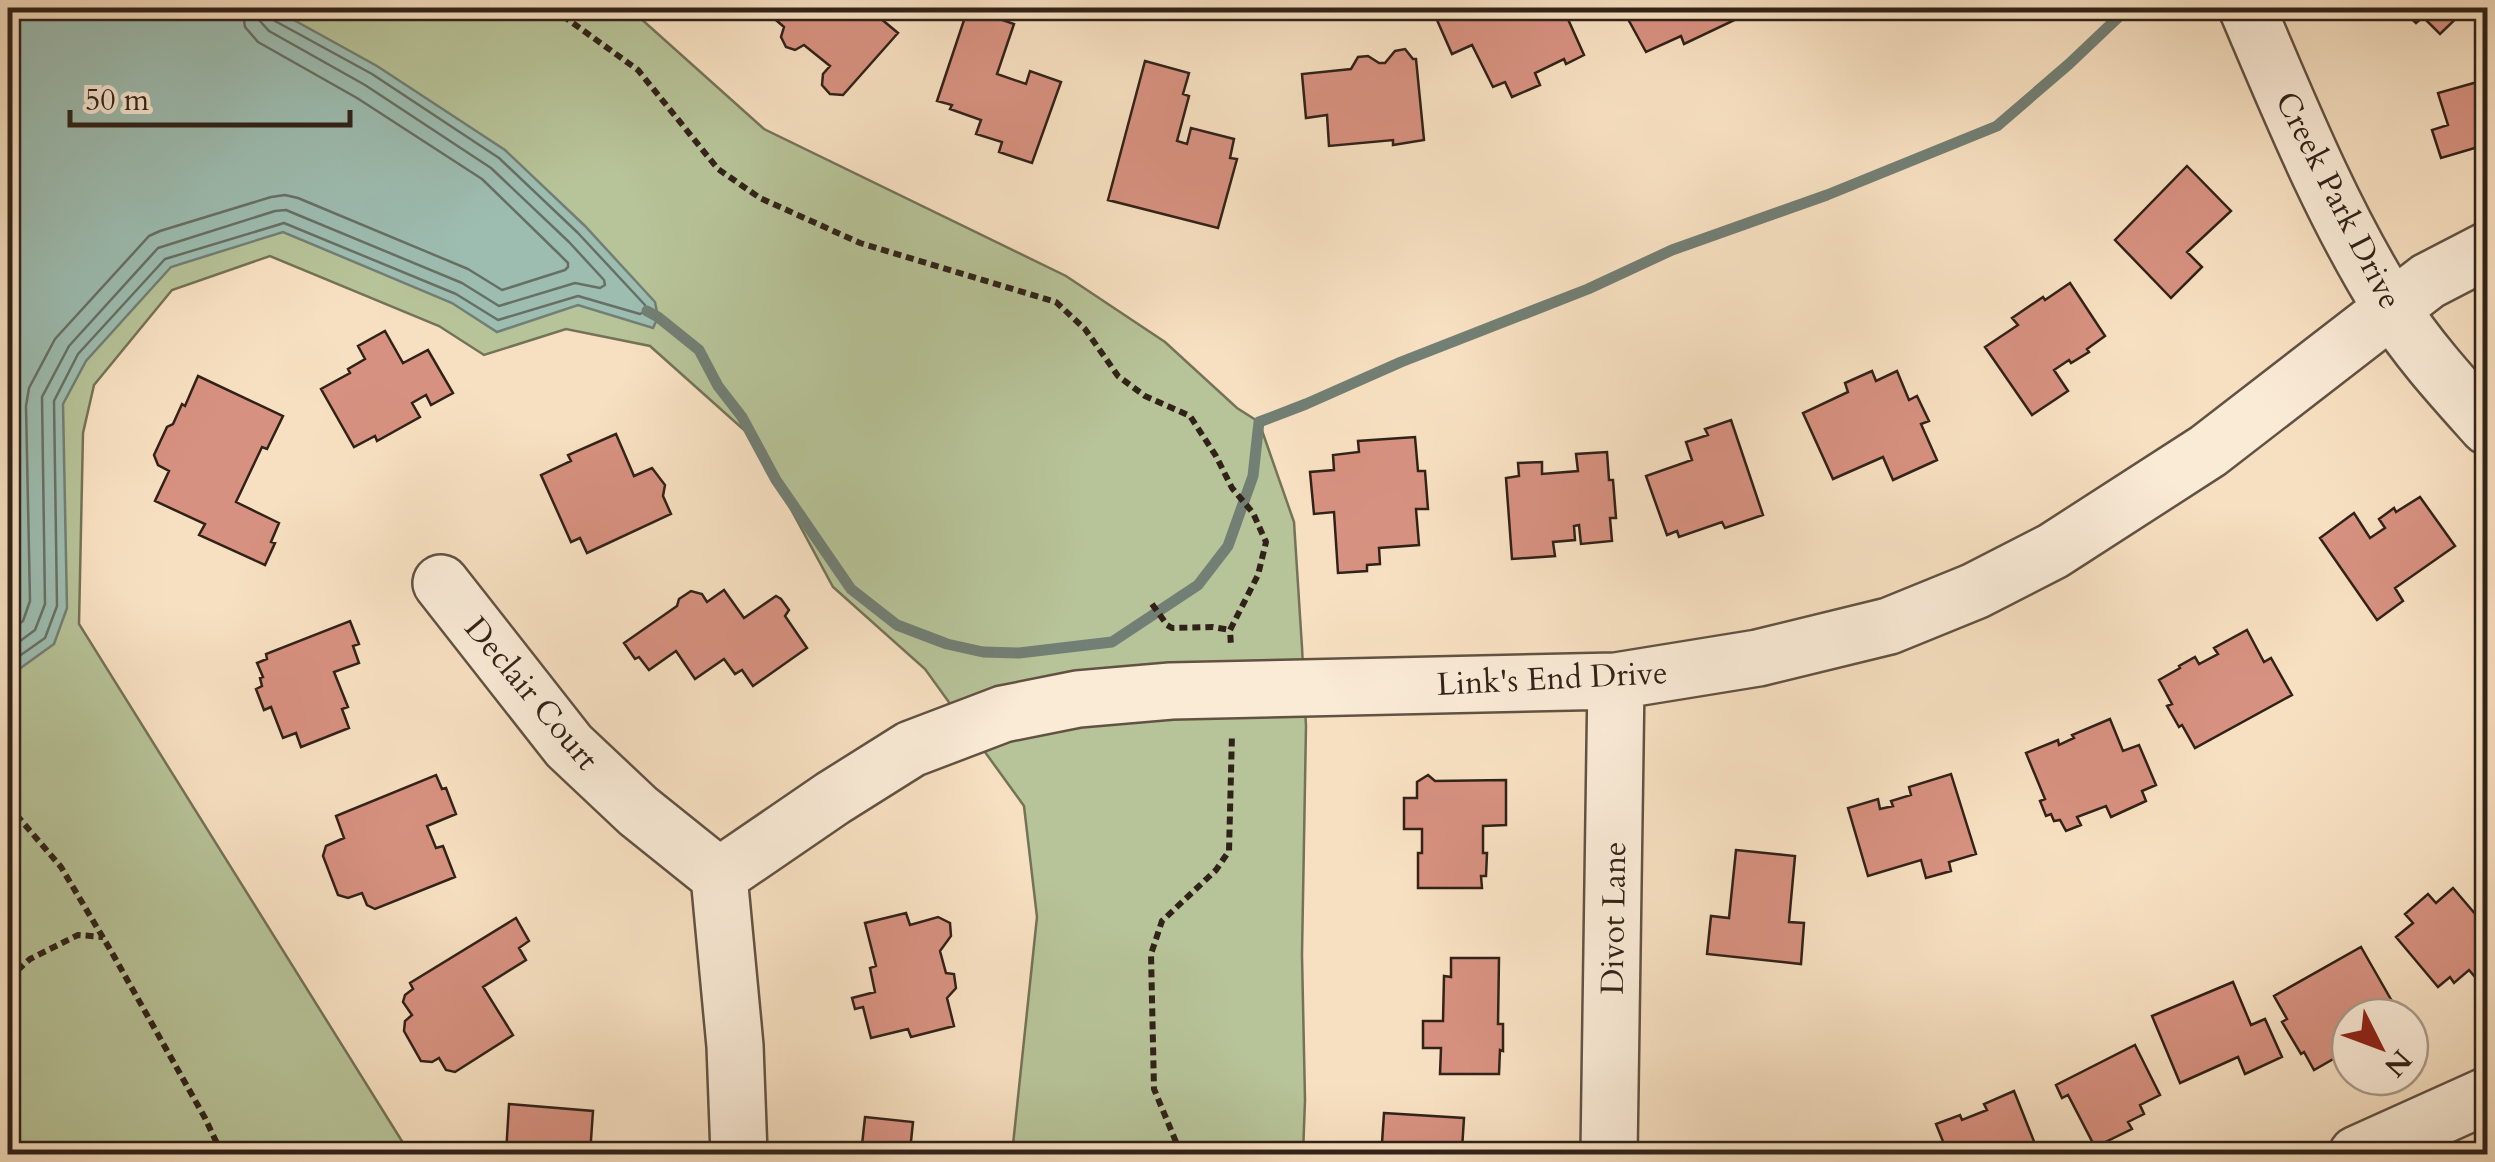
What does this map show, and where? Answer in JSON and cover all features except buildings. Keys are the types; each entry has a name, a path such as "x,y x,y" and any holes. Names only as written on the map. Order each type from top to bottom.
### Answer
{"street":[{"name":"Creek Park Drive","path":"2247,8 2358,250 2393,310 2488,428"},
{"name":"Link's End Drive","path":"719,876 912,749 1003,714 1078,700 1171,691 1616,681 1758,658 1888,626 1975,591 2053,551 2208,451 2428,282 2488,250"},
{"name":"Declair Court","path":"441,583 569,746 638,811 719,876"},
{"name":"Divot Lane","path":"1609,1154 1616,681"},
{"path":"719,876 735,1046 739,1154"},
{"path":"2356,1154 2488,1096"}],"path":[{"path":"552,8 638,70 718,169 760,198 860,243 1056,302 1084,329 1118,376 1145,396 1190,416 1232,488 1253,512 1266,542 1258,575 1230,630 1229,851 1216,870 1162,922 1151,954 1154,1089 1181,1154"},
{"path":"1152,604 1172,628 1230,630"},
{"path":"8,806 61,867 222,1154"},
{"path":"8,979 30,959 78,935 103,937"}],"green space":[{"path":"8,8 629,8 764,129 1066,276 1165,342 1237,408 1259,422 1294,522 1302,647 1306,726 1303,1154 1012,1154 1037,917 1024,806 925,669 833,587 752,437 650,346 566,329 484,355 439,326 270,256 172,290 94,385 83,433 79,624 407,1154 8,1154"}],"water":[{"path":"8,8 272,8 377,66 505,150 585,226 655,302 658,317 653,328 578,305 497,332 452,303 283,232 171,267 86,361 63,404 67,608 54,644 8,674"}],"waterway":[{"path":"647,311 699,350 776,480 851,589 897,625 947,644 983,652 1019,653 1112,642 1198,585 1228,546 1253,476 1259,422 1588,289 1672,250 1827,195 1997,126 2128,8"}]}
